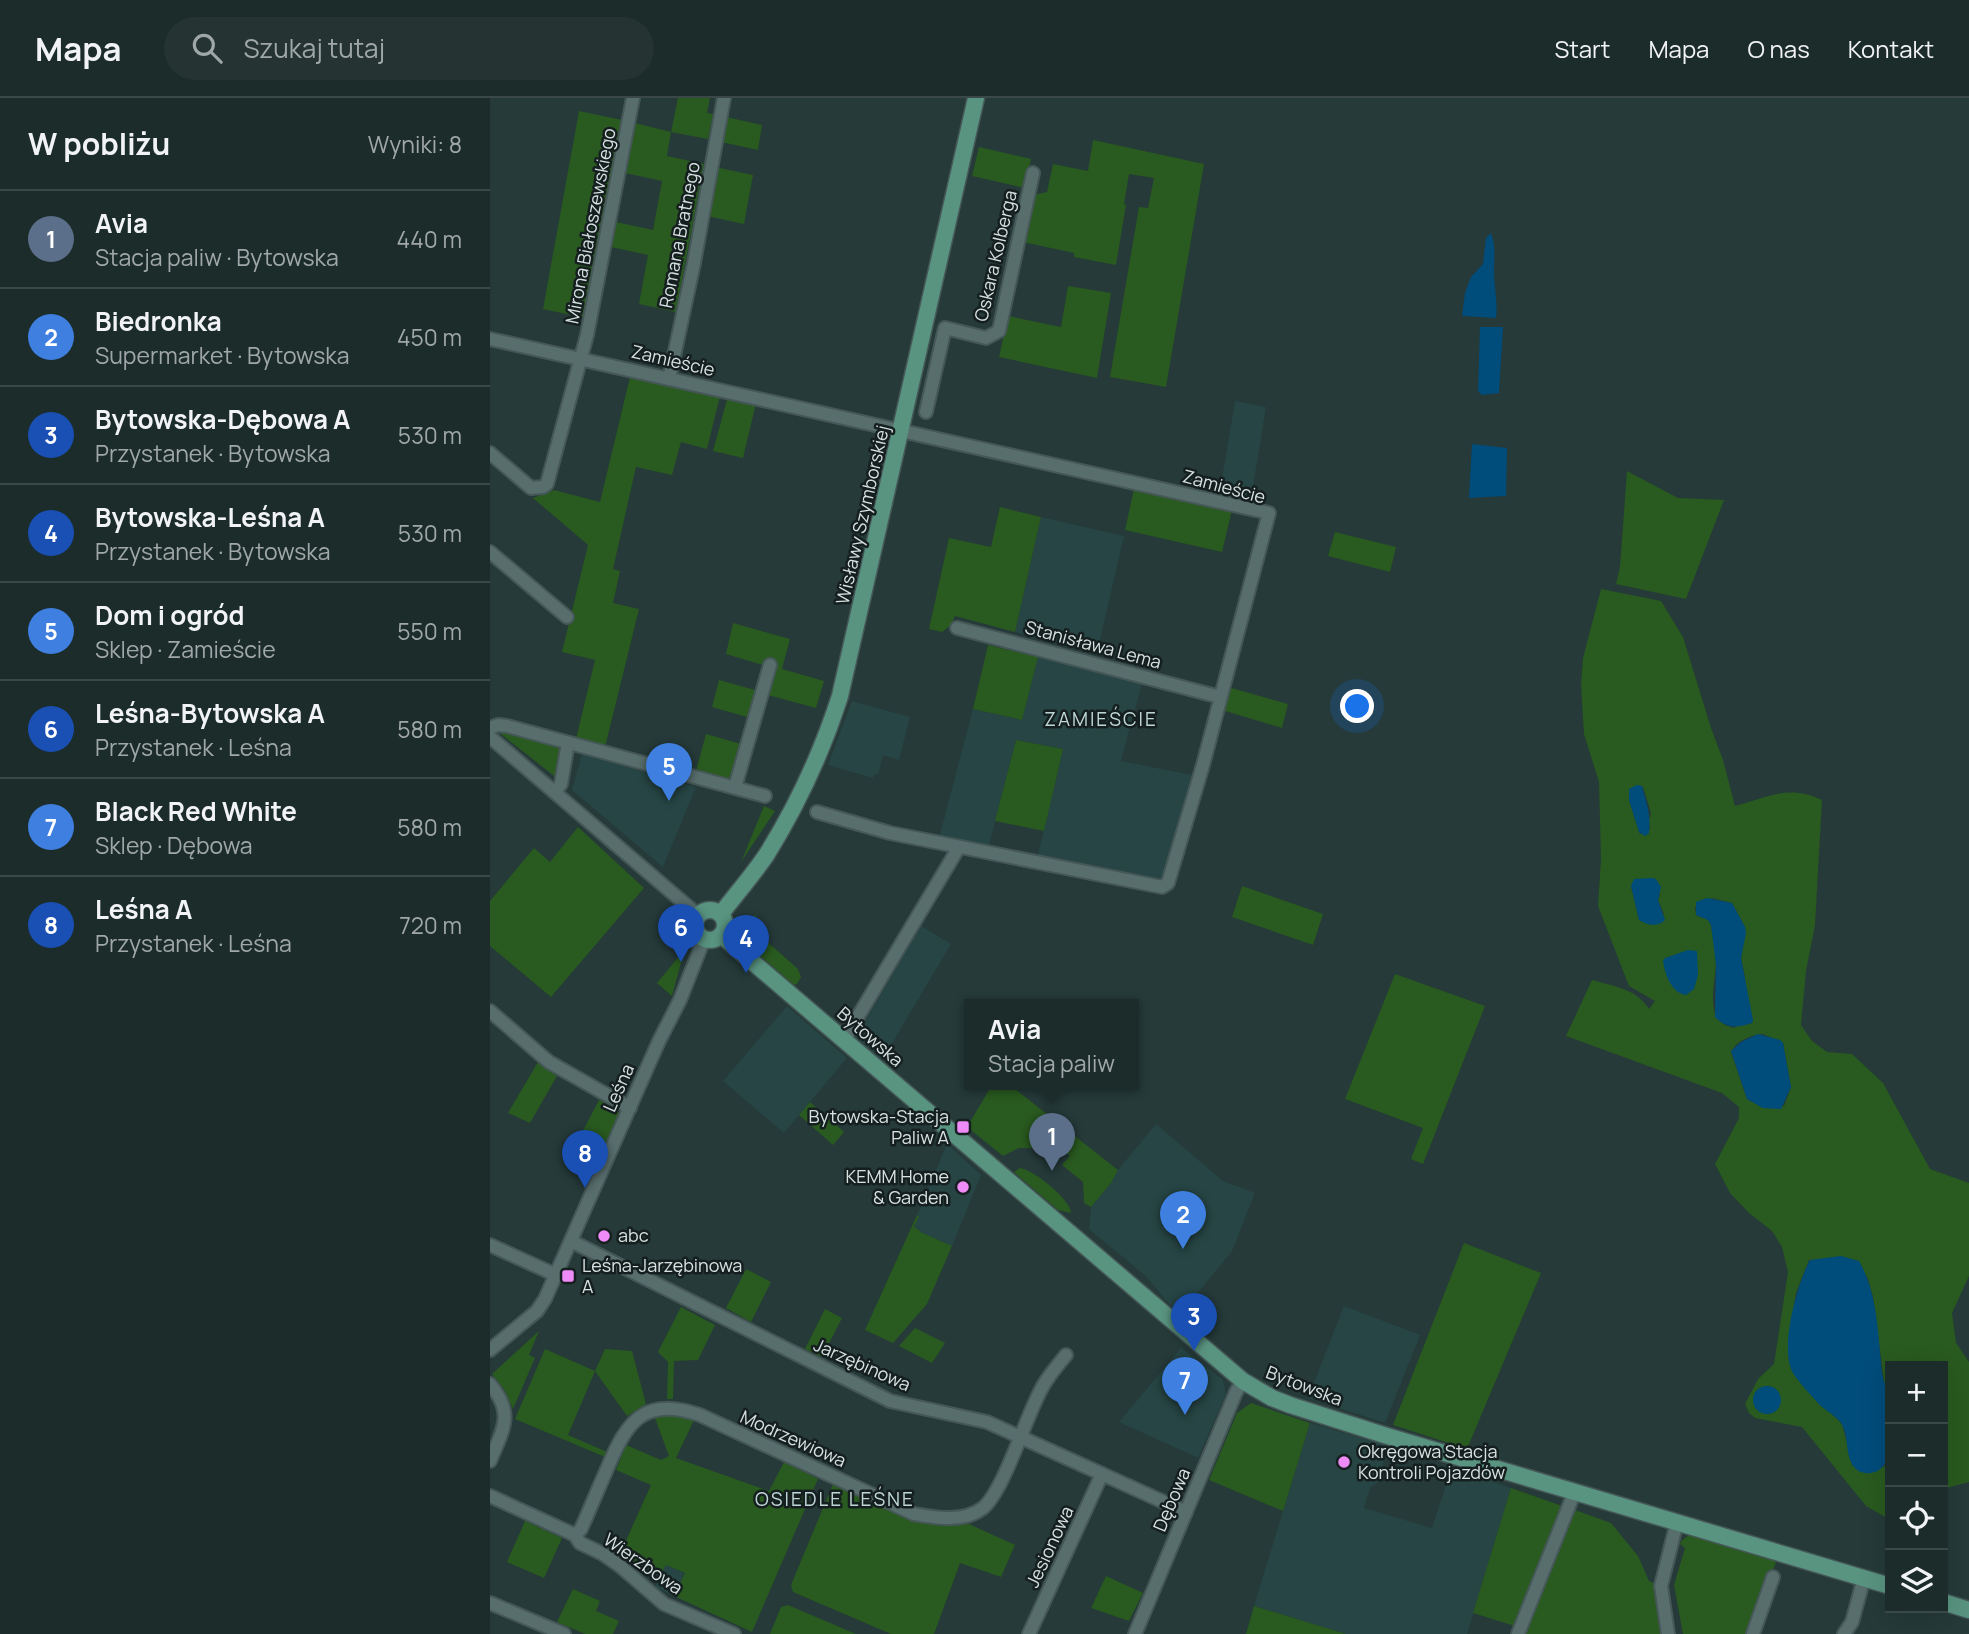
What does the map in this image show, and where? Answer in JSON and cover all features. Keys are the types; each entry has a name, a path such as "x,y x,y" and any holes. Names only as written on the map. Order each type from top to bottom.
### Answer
{"main road":[{"name":"Wisławy Szymborskiej","path":"721,914 765,856 796,806 829,733 847,671 976,98"},
{"path":"709,909 721,914 725,924 721,934 712,940 704,939 695,929 698,915 709,909"},
{"name":"Bytowska","path":"721,934 1243,1381 1272,1398 1885,1584"},
{"path":"1948,1604 1969,1610"}],"street":[{"name":"Mirona Białoszewskiego","path":"490,453 531,488 547,484 587,335 633,98"},
{"name":"Romana Bratnego","path":"669,379 694,263 724,98"},
{"name":"Oskara Kolberga","path":"926,323 986,338 999,331 1033,173"},
{"path":"926,412 945,328"},
{"name":"Zamieście","path":"490,339 1269,513 1173,866 1168,883 1162,887 890,833 817,812"},
{"path":"490,552 567,617"},
{"name":"Stanisława Lema","path":"957,628 1220,697"},
{"path":"735,787 770,665"},
{"path":"490,729 498,725 507,726 765,796"},
{"path":"490,737 698,915"},
{"path":"555,792 561,785 568,743"},
{"path":"844,1040 959,847"},
{"name":"Leśna","path":"490,1350 537,1311 556,1275 629,1108 685,990 704,939"},
{"path":"490,1012 550,1062 629,1108"},
{"name":"Jarzębinowa","path":"571,1241 890,1401 975,1418 1186,1512"},
{"path":"490,1245 556,1275"},
{"name":"Modrzewiowa","path":"575,1535 581,1529 620,1438 629,1425 657,1409 676,1409 700,1415 914,1514 945,1519 972,1514 991,1499 1043,1385 1066,1356"},
{"name":"Dębowa","path":"1135,1634 1236,1392 1243,1381"},
{"path":"490,1384 502,1401 506,1413 503,1430 490,1461"},
{"name":"Jesionowa","path":"1029,1634 1102,1474"},
{"path":"1518,1634 1575,1491"},
{"path":"490,1496 575,1535"},
{"path":"1668,1634 1661,1586 1677,1522"},
{"name":"Wierzbowa","path":"575,1535 580,1543 620,1566 664,1604 734,1634"},
{"path":"1753,1634 1773,1577"},
{"path":"1844,1634 1853,1622 1864,1578"},
{"path":"490,1602 564,1634"}],"shaded area":[{"path":"1235,401 1266,407 1250,505 1233,501 1220,490"},
{"path":"1041,517 1124,536 1097,653 1015,632"},
{"path":"1038,657 1142,683 1121,761 1192,775 1165,875 1156,881 1037,859 1063,749 1016,740 988,849 939,838 973,709 1021,720"},
{"path":"852,701 910,717 899,760 883,755 878,775 874,774 873,778 828,765"},
{"path":"582,754 696,787 663,867 572,790"},
{"path":"921,926 951,944 882,1060 856,1037"},
{"path":"787,1006 847,1058 784,1133 723,1081"},
{"path":"1156,1124 1223,1181 1255,1193 1232,1251 1179,1316 1147,1277 1089,1229 1091,1207"},
{"path":"947,1144 981,1175 952,1246 914,1228"},
{"path":"1344,1306 1420,1335 1385,1423 1308,1398"},
{"path":"1181,1348 1223,1380 1226,1394 1198,1458 1119,1422"},
{"path":"1310,1423 1388,1446 1378,1482 1370,1488 1364,1508 1432,1528 1452,1467 1511,1488 1467,1634 1346,1634 1254,1606"},
{"path":"666,1564 685,1574 674,1596 655,1587"}],"green space":[{"path":"678,98 710,98 707,113 713,114 708,139 671,132"},
{"path":"579,111 622,120 585,318 543,309"},
{"path":"726,117 762,125 758,150 721,142"},
{"path":"635,123 671,132 667,156 704,164 676,312 639,304 648,255 611,247 616,222 653,230 662,181 625,173"},
{"path":"1093,140 1204,164 1166,387 1110,377 1139,207 1148,208 1154,178 1129,174 1116,265 1074,257 1074,253 1023,242 1033,195 1047,192 1053,164 1088,171"},
{"path":"979,147 1031,159 1025,188 972,176"},
{"path":"715,167 753,175 744,224 707,216"},
{"path":"1068,286 1111,293 1097,378 999,357 1008,316 1061,327"},
{"path":"630,377 720,396 707,449 681,442 672,475 636,467 613,569 620,571 613,603 639,609 605,747 576,739 595,660 562,652 588,545 533,498 554,490 600,502"},
{"path":"728,396 756,403 743,458 713,451"},
{"path":"1627,471 1678,498 1724,500 1686,599 1616,584 1620,567"},
{"path":"1134,489 1232,510 1222,552 1125,530"},
{"path":"1000,507 1041,517 1015,632 955,616 951,625 942,632 929,629 949,538 991,547"},
{"path":"1335,532 1396,547 1390,572 1328,556"},
{"path":"1601,589 1661,601 1683,637 1735,806 1789,792 1822,800 1815,925 1806,971 1801,1025 1812,1041 1827,1052 1852,1054 1883,1083 1930,1169 1969,1183 1969,1276 1952,1313 1956,1343 1969,1362 1969,1482 1948,1488 1948,1361 1885,1361 1884,1382 1873,1297 1867,1276 1809,1260 1796,1293 1790,1330 1800,1382 1842,1424 1853,1466 1885,1465 1885,1517 1866,1506 1802,1427 1755,1418 1749,1413 1745,1404 1758,1379 1774,1364 1788,1272 1782,1247 1772,1231 1730,1193 1715,1164 1739,1118 1739,1107 1722,1093 1566,1036 1592,980 1631,993 1649,1009 1655,1001 1629,986 1598,906 1601,859 1599,782 1584,734 1581,685 1583,658","holes":["1643,787 1651,813 1650,829 1640,834 1629,800","1652,878 1660,895 1658,900 1664,914 1639,920 1631,886","1712,898 1732,903 1745,927 1741,958 1745,977 1735,1028 1725,1025 1715,1012 1713,993 1716,958 1711,925 1708,920 1696,915 1695,907","1763,1034 1783,1043 1791,1087 1784,1106 1763,1108 1747,1099 1731,1052 1741,1041"]},
{"path":"733,623 790,639 782,669 824,681 816,708 768,695 761,721 712,707 719,680 755,690 763,665 726,654"},
{"path":"988,645 1038,657 1022,720 973,709"},
{"path":"1228,687 1288,704 1282,728 1222,710"},
{"path":"500,729 553,743 560,750 558,779 497,731"},
{"path":"706,734 741,744 732,776 724,780 696,771"},
{"path":"1016,740 1063,749 1044,831 995,821"},
{"path":"764,806 775,811 741,862"},
{"path":"578,827 644,888 551,997 490,946 490,901 534,848 550,862"},
{"path":"1242,886 1323,914 1313,945 1232,917"},
{"path":"756,914 756,932 798,969 801,977 797,984 794,985 740,938"},
{"path":"681,954 683,955 672,996 657,983"},
{"path":"1395,974 1485,1006 1423,1164 1411,1159 1423,1128 1345,1099"},
{"path":"538,1062 557,1076 530,1123 508,1113"},
{"path":"989,1090 1016,1090 1118,1170 1091,1207 1084,1203 1083,1182 1062,1165 1070,1156 1050,1141 1042,1148 1019,1148 1003,1156 967,1127"},
{"path":"599,1100 616,1108 620,1115 602,1155 576,1144"},
{"path":"810,1102 844,1132 833,1145 799,1115"},
{"path":"1020,1168 1050,1186 1065,1201 1071,1213 1058,1210 1014,1172"},
{"path":"917,1215 919,1216 914,1227 952,1246 927,1304 893,1343 865,1330"},
{"path":"1464,1243 1541,1273 1467,1449 1393,1425"},
{"path":"746,1269 771,1282 751,1322 726,1308"},
{"path":"681,1307 715,1325 698,1360 674,1361 673,1399 667,1399 668,1362 658,1352"},
{"path":"825,1309 842,1318 822,1357 805,1349"},
{"path":"915,1328 945,1343 932,1363 899,1346"},
{"path":"539,1331 529,1355 535,1358 513,1409 504,1389 492,1374"},
{"path":"545,1349 595,1371 568,1435 607,1452 605,1457 515,1419"},
{"path":"605,1349 632,1351 646,1404 627,1416 595,1371"},
{"path":"1251,1403 1310,1423 1283,1511 1209,1480 1237,1413"},
{"path":"680,1414 695,1418 676,1458 769,1491 784,1462 818,1479 752,1632 674,1596 685,1573 666,1565 661,1574 619,1556 651,1485 616,1470 626,1445 661,1460 669,1456 655,1418"},
{"path":"833,1484 861,1494 905,1516 940,1526 969,1524 1015,1545 1001,1577 960,1563 934,1634 891,1634 793,1592 791,1585"},
{"path":"1511,1488 1565,1507 1518,1627 1473,1613"},
{"path":"1575,1510 1611,1523 1638,1556 1649,1581 1656,1584 1664,1634 1522,1634"},
{"path":"525,1521 562,1538 544,1578 507,1562"},
{"path":"1691,1534 1777,1559 1750,1634 1683,1634 1674,1585 1685,1548 1680,1544"},
{"path":"1106,1576 1143,1593 1129,1621 1091,1608"},
{"path":"573,1589 600,1601 596,1611 619,1621 613,1634 585,1634 557,1622"},
{"path":"788,1605 856,1634 770,1634 781,1607"},
{"path":"1254,1606 1346,1634 1246,1634"}],"water":[{"path":"1491,233 1494,248 1496,318 1462,316 1465,293 1471,277 1483,264 1486,238"},
{"path":"1480,327 1503,327 1499,393 1482,395 1478,391"},
{"path":"1472,444 1507,448 1506,496 1469,498"},
{"path":"1642,786 1649,815 1649,833 1645,836 1639,832 1629,800 1629,789"},
{"path":"1634,879 1656,879 1661,887 1658,900 1665,920 1653,925 1639,920 1631,886"},
{"path":"1707,898 1732,903 1745,927 1741,958 1752,1023 1732,1026 1715,1017 1716,965 1711,925 1708,920 1696,915 1696,902"},
{"path":"1688,950 1697,951 1698,975 1694,989 1686,995 1673,987 1663,961"},
{"path":"1758,1034 1783,1043 1791,1087 1781,1109 1763,1108 1747,1099 1731,1051 1741,1042"},
{"path":"1841,1256 1859,1261 1870,1287 1885,1383 1885,1463 1879,1470 1870,1473 1860,1472 1854,1466 1841,1423 1802,1385 1789,1362 1791,1316 1810,1260"},
{"path":"1767,1386 1777,1390 1781,1400 1777,1410 1767,1414 1757,1410 1753,1400 1757,1390"}],"place":[{"name":"Dom i ogród","path":"669,801"},
{"name":"Leśna-Bytowska A","path":"681,962"},
{"name":"Bytowska-Leśna A","path":"746,973"},
{"name":"Bytowska-Stacja Paliw A","path":"963,1127"},
{"name":"Avia","path":"1052,1171"},
{"name":"KEMM Home & Garden","path":"963,1187"},
{"name":"Leśna A","path":"585,1188"},
{"name":"abc","path":"604,1236"},
{"name":"Biedronka","path":"1183,1249"},
{"name":"Leśna-Jarzębinowa A","path":"568,1276"},
{"name":"Bytowska-Dębowa A","path":"1194,1351"},
{"name":"Black Red White","path":"1185,1415"},
{"name":"Okręgowa Stacja Kontroli Pojazdów","path":"1344,1462"}],"district":[{"name":"ZAMIEŚCIE","path":"1101,719"},
{"name":"OSIEDLE LEŚNE","path":"835,1499"}]}
